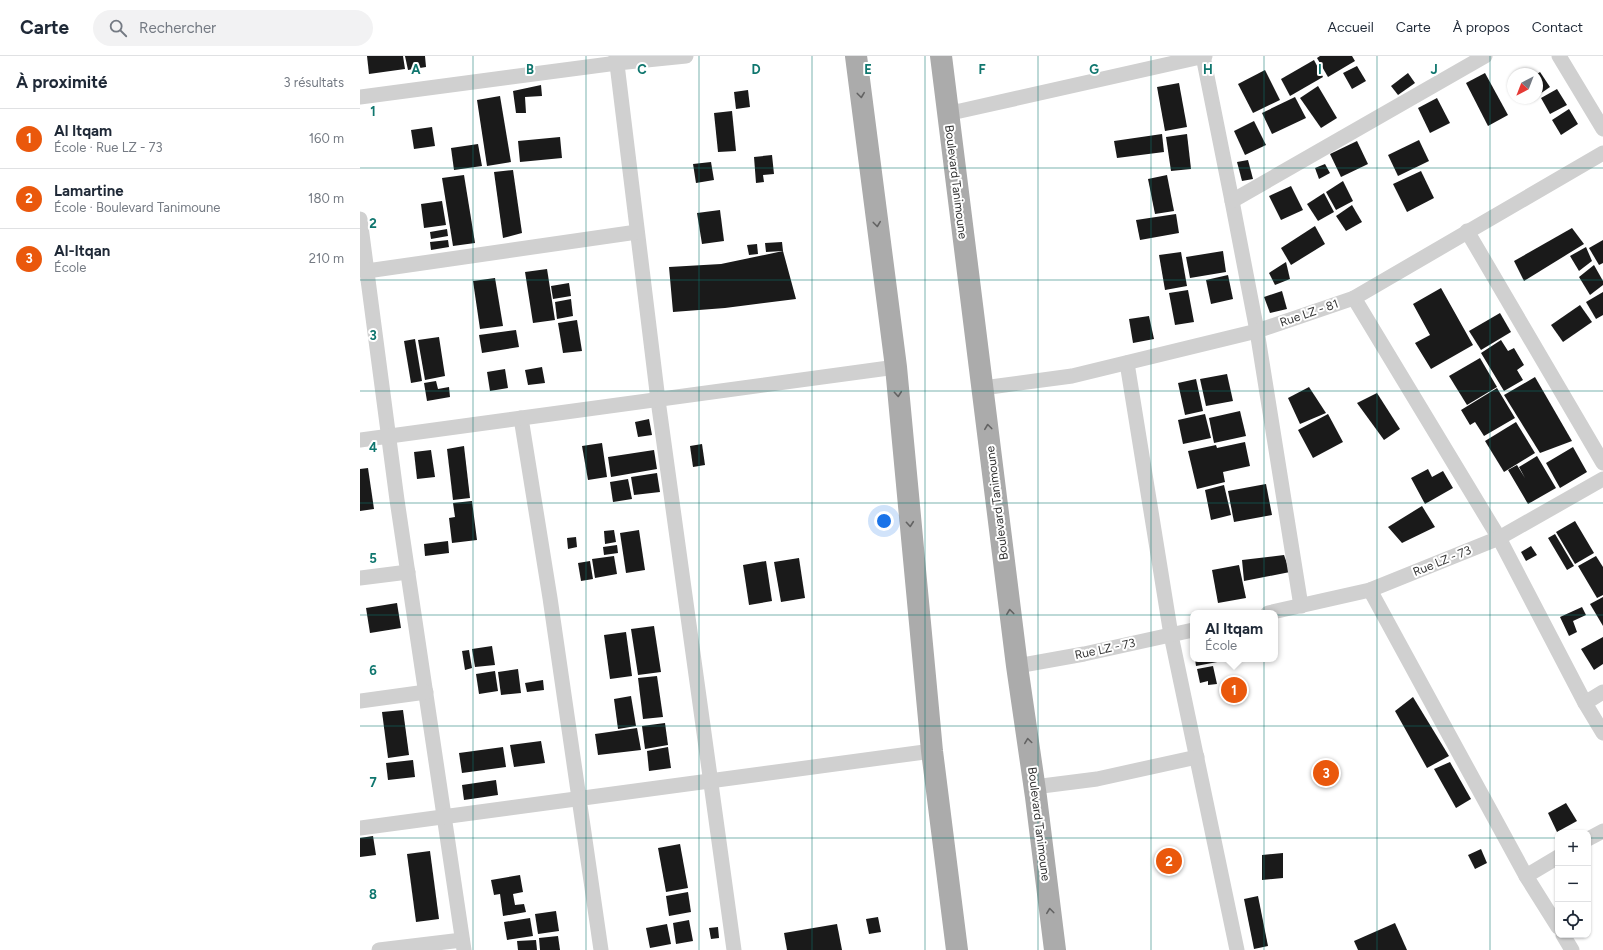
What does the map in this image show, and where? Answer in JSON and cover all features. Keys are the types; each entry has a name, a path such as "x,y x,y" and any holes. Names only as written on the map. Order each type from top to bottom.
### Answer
{"main road":[{"path":"856,56 896,367 932,751 957,950"},
{"name":"Boulevard Tanimoune","path":"941,56 1017,666 1055,950"}],"street":[{"path":"360,97 617,60 686,56"},
{"path":"947,111 960,111 1204,56 1257,332 1301,606"},
{"path":"1232,201 1485,56"},
{"path":"1559,56 1603,129"},
{"path":"617,60 658,400 734,950"},
{"name":"Rue LZ - 81","path":"983,388 1072,376 1257,332 1354,298 1603,153"},
{"path":"360,219 408,572 463,945 379,950"},
{"path":"1467,231 1603,463"},
{"path":"367,271 637,232"},
{"path":"1354,298 1499,538 1603,733"},
{"path":"1127,363 1171,634 1237,950"},
{"path":"360,440 896,367"},
{"path":"521,418 551,606 601,950"},
{"name":"Rue LZ - 73","path":"1278,611 1370,590 1499,538 1603,479"},
{"path":"360,578 408,572"},
{"path":"1370,590 1526,876 1555,922"},
{"name":"Rue LZ - 73","path":"1017,666 1084,654 1190,631"},
{"path":"360,701 426,692"},
{"path":"1586,703 1603,692"},
{"path":"360,828 932,751"},
{"path":"1034,787 1097,779 1197,757"},
{"path":"1591,838 1603,831"},
{"path":"1526,876 1555,859"},
{"path":"1565,938 1572,950"}],"building":[{"path":"367,56 403,56 405,69 369,74"},
{"path":"405,56 425,56 426,67 408,70"},
{"path":"1320,56 1352,56 1355,61 1328,77 1317,58"},
{"path":"1314,60 1323,77 1290,96 1281,79"},
{"path":"1357,66 1366,81 1352,89 1343,73"},
{"path":"1265,70 1280,100 1253,113 1238,84"},
{"path":"1408,73 1415,83 1398,95 1391,86"},
{"path":"1485,73 1508,115 1488,126 1466,83"},
{"path":"1543,76 1550,87 1543,92"},
{"path":"1179,83 1187,127 1165,131 1157,87"},
{"path":"541,85 542,96 525,97 526,113 516,113 513,91"},
{"path":"1318,86 1337,118 1321,128 1300,98"},
{"path":"1557,89 1567,105 1550,114 1543,102 1543,97"},
{"path":"748,90 750,107 736,109 734,92"},
{"path":"500,96 511,162 487,166 477,100"},
{"path":"1295,97 1306,118 1272,134 1262,113"},
{"path":"1437,98 1450,123 1430,133 1418,108"},
{"path":"1569,109 1578,124 1561,135 1552,120"},
{"path":"732,111 736,151 718,152 714,113"},
{"path":"1254,121 1266,145 1245,155 1234,131"},
{"path":"432,127 435,146 414,149 411,130"},
{"path":"1162,134 1164,152 1117,158 1114,141"},
{"path":"1187,134 1191,169 1171,171 1166,137"},
{"path":"560,137 562,158 520,162 518,141"},
{"path":"1419,140 1429,161 1398,176 1388,155"},
{"path":"1357,141 1368,164 1341,177 1330,154"},
{"path":"478,144 482,166 454,170 451,148"},
{"path":"772,155 774,174 763,175 764,182 756,183 754,157"},
{"path":"1248,160 1253,179 1242,181 1237,162"},
{"path":"711,162 714,180 696,183 693,164"},
{"path":"1325,164 1330,173 1319,179 1315,168"},
{"path":"513,170 522,233 503,238 494,172"},
{"path":"1421,171 1434,198 1407,212 1393,184"},
{"path":"464,175 475,243 453,246 442,178"},
{"path":"1167,175 1174,211 1155,214 1148,179"},
{"path":"1343,181 1353,201 1336,210 1326,192"},
{"path":"1291,186 1303,210 1281,220 1269,196"},
{"path":"1324,193 1334,212 1318,221 1307,204"},
{"path":"442,201 446,225 424,228 421,204"},
{"path":"1352,205 1362,222 1346,231 1336,216"},
{"path":"720,210 724,241 702,244 697,213"},
{"path":"1176,214 1179,233 1140,240 1136,220"},
{"path":"1315,226 1325,244 1291,265 1281,248"},
{"path":"1572,228 1584,244 1524,281 1514,261"},
{"path":"447,229 448,236 431,239 430,232"},
{"path":"448,240 449,247 431,250 430,242"},
{"path":"1603,240 1603,263 1599,265 1589,248"},
{"path":"782,242 783,251 766,252 765,243"},
{"path":"757,244 758,254 749,255 747,245"},
{"path":"1586,247 1592,261 1579,271 1570,256"},
{"path":"783,251 796,299 725,308 673,312 669,267 721,264"},
{"path":"1223,251 1226,272 1190,278 1186,257"},
{"path":"1181,252 1187,286 1165,290 1159,255"},
{"path":"1286,262 1290,279 1275,285 1269,273"},
{"path":"1594,265 1603,281 1603,285 1590,295 1579,277"},
{"path":"547,269 555,320 533,323 525,272"},
{"path":"1228,275 1233,299 1211,304 1206,280"},
{"path":"495,278 503,326 480,329 473,281"},
{"path":"569,283 571,296 553,299 551,286"},
{"path":"1441,288 1473,345 1431,369 1415,343 1430,335 1413,304"},
{"path":"1188,290 1194,322 1175,325 1169,293"},
{"path":"1282,291 1287,309 1270,313 1264,297"},
{"path":"1603,292 1603,315 1596,319 1586,302"},
{"path":"571,299 573,316 557,319 555,302"},
{"path":"1580,305 1592,322 1563,342 1551,325"},
{"path":"1500,313 1511,332 1481,350 1469,331"},
{"path":"1149,316 1154,339 1133,343 1129,319"},
{"path":"577,320 582,351 563,353 558,323"},
{"path":"516,330 519,347 482,353 479,335"},
{"path":"439,337 445,376 425,380 418,340"},
{"path":"415,339 422,381 411,383 404,341"},
{"path":"1501,340 1508,351 1514,348 1524,365 1517,370 1523,380 1504,391 1481,353"},
{"path":"1480,358 1497,387 1467,405 1449,376"},
{"path":"542,367 545,383 528,385 525,370"},
{"path":"505,369 508,388 490,391 487,372"},
{"path":"1227,374 1233,401 1206,406 1200,379"},
{"path":"1535,377 1572,441 1540,453 1504,395"},
{"path":"1196,379 1203,411 1185,415 1178,383"},
{"path":"436,381 438,389 449,387 450,397 427,401 424,383"},
{"path":"1309,387 1326,413 1300,424 1288,398"},
{"path":"1497,388 1515,418 1484,436 1475,422 1470,425 1461,410"},
{"path":"1377,393 1400,429 1384,440 1357,403"},
{"path":"1240,411 1246,436 1214,443 1209,418"},
{"path":"1205,414 1211,438 1183,444 1178,420"},
{"path":"1328,414 1343,442 1313,458 1298,430"},
{"path":"649,419 652,435 638,437 635,422"},
{"path":"1516,422 1535,453 1504,472 1485,441"},
{"path":"1245,442 1250,466 1223,472 1225,482 1197,489 1188,451 1216,445 1217,448"},
{"path":"602,443 607,477 588,480 582,446"},
{"path":"702,444 705,465 693,467 690,446"},
{"path":"464,446 470,498 453,500 447,449"},
{"path":"1573,447 1587,472 1560,488 1546,463"},
{"path":"431,450 435,477 417,479 414,452"},
{"path":"654,450 657,469 611,477 608,457"},
{"path":"1537,456 1556,488 1528,504 1508,470 1517,465 1525,478 1519,467"},
{"path":"368,468 374,509 360,511 360,469"},
{"path":"1428,469 1432,477 1443,471 1453,488 1425,504 1411,478"},
{"path":"657,473 660,492 634,495 631,477"},
{"path":"628,479 632,499 613,502 610,482"},
{"path":"1266,484 1272,515 1234,522 1228,491"},
{"path":"1224,485 1231,515 1211,520 1205,490"},
{"path":"472,501 477,540 452,543 449,518 455,517 453,503"},
{"path":"1422,506 1435,527 1402,543 1388,527"},
{"path":"1575,521 1594,553 1575,564 1556,532"},
{"path":"614,530 616,542 605,544 604,531"},
{"path":"639,530 645,570 626,573 620,533"},
{"path":"1555,534 1574,566 1567,570 1548,538"},
{"path":"576,537 577,547 568,549 567,538"},
{"path":"448,541 449,553 425,556 424,544"},
{"path":"617,545 618,553 604,555 603,547"},
{"path":"1531,546 1537,555 1526,561 1521,552"},
{"path":"1284,555 1290,572 1244,581 1242,560"},
{"path":"614,556 617,574 595,578 592,559"},
{"path":"1596,556 1603,567 1603,595 1597,598 1578,566"},
{"path":"799,558 805,598 781,602 774,562"},
{"path":"590,561 593,579 581,581 578,563"},
{"path":"766,561 772,601 749,605 743,565"},
{"path":"1239,565 1246,598 1218,603 1212,570"},
{"path":"1603,597 1603,626 1590,604"},
{"path":"397,603 401,628 370,633 366,608"},
{"path":"1582,607 1586,615 1573,621 1577,632 1569,636 1560,617"},
{"path":"654,626 661,672 638,675 631,629"},
{"path":"626,632 632,676 610,679 604,635"},
{"path":"1603,637 1603,664 1594,670 1581,649"},
{"path":"492,646 495,665 475,667 472,649"},
{"path":"469,650 472,668 465,670 462,651"},
{"path":"1195,662 1217,662 1196,666"},
{"path":"1213,666 1217,684 1208,685 1208,681 1200,683 1197,669"},
{"path":"518,669 521,693 501,695 498,672"},
{"path":"495,671 498,691 479,694 476,674"},
{"path":"657,676 663,717 643,719 638,678"},
{"path":"543,680 544,690 527,692 525,683"},
{"path":"631,696 636,726 618,729 614,699"},
{"path":"1413,697 1449,756 1427,768 1395,711"},
{"path":"403,710 409,755 388,758 382,712"},
{"path":"665,723 668,745 645,749 642,726"},
{"path":"637,728 641,750 598,755 595,734"},
{"path":"541,741 545,763 514,767 510,745"},
{"path":"503,747 506,767 462,773 459,753"},
{"path":"668,747 671,768 649,771 647,751"},
{"path":"413,760 415,777 388,780 386,763"},
{"path":"1450,762 1471,799 1456,808 1434,769"},
{"path":"496,780 498,795 464,800 462,785"},
{"path":"1566,803 1577,821 1561,830 1556,830 1548,813"},
{"path":"373,836 376,855 360,857 360,838"},
{"path":"680,844 688,888 666,892 658,848"},
{"path":"1481,849 1487,863 1475,869 1468,855"},
{"path":"430,851 439,919 416,922 407,854"},
{"path":"1283,853 1283,878 1262,880 1262,855"},
{"path":"520,875 523,892 513,894 515,905 524,904 526,912 503,916 500,894 494,895 491,880"},
{"path":"688,892 691,912 669,916 666,896"},
{"path":"1258,896 1268,946 1254,949 1244,899"},
{"path":"556,911 559,931 538,934 535,914"},
{"path":"878,917 881,932 869,934 866,919"},
{"path":"530,918 533,936 507,940 504,922"},
{"path":"689,920 693,941 676,944 673,923"},
{"path":"1395,923 1407,950 1358,950 1354,941"},
{"path":"667,924 671,944 650,948 646,928"},
{"path":"837,924 842,950 787,950 784,933"},
{"path":"718,927 719,938 711,939 709,928"},
{"path":"558,936 560,950 540,950 539,938"},
{"path":"536,940 537,950 518,950 517,941"}],"place":[{"name":"Al Itqam","path":"1234,690"},
{"name":"Al-Itqan","path":"1326,773"},
{"name":"Lamartine","path":"1169,861"}]}
